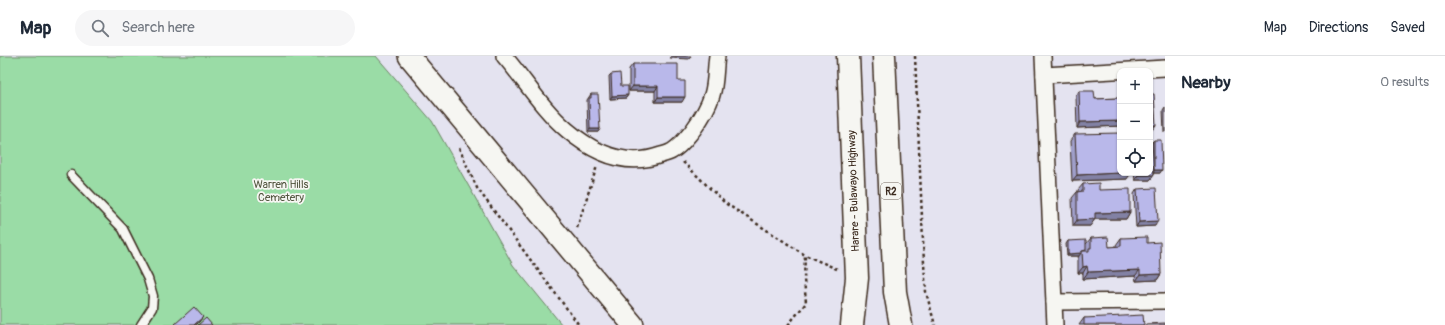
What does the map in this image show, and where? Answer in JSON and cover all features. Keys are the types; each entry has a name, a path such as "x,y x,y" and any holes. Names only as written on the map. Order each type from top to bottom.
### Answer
{"highway":[{"name":"Harare - Bulawayo Highway","path":"848,56 856,278 852,325"},
{"name":"R2","path":"884,56 896,292 901,325"}],"street":[{"path":"409,56 632,325"},
{"path":"504,56 551,114 566,129 581,141 601,152 624,160 652,158 672,152 684,141 702,118 712,95 717,56"},
{"path":"1043,56 1055,325"},
{"path":"1044,75 1165,68"},
{"path":"1054,302 1165,302"}],"lane":[{"path":"70,175 123,229 148,279 153,296 152,308 141,325"}],"path":[{"path":"915,56 920,209 924,271 926,292 935,325"},
{"path":"458,144 477,188 579,325"},
{"path":"570,249 601,152"},
{"path":"672,152 725,203 805,255 856,278"},
{"path":"788,325 806,303 804,278 805,255"}],"green space":[{"name":"Warren Hills Cemetery","path":"0,56 376,56 432,121 513,265 562,325 0,325"}],"building":[{"path":"633,64 678,64 678,81 685,81 685,97 658,97 658,86 633,86"},
{"path":"620,73 621,86 628,86 628,95 612,96 611,74"},
{"path":"1079,91 1094,91 1095,99 1117,98 1117,121 1080,122"},
{"path":"591,94 598,94 600,129 590,129 589,98 591,98"},
{"path":"1153,94 1154,94 1156,125 1153,125"},
{"path":"1117,133 1117,173 1077,175 1075,134"},
{"path":"1154,140 1161,140 1162,170 1154,170"},
{"path":"1099,183 1099,190 1130,189 1130,212 1095,213 1095,219 1077,220 1077,192 1083,191 1083,184"},
{"path":"1156,188 1158,221 1139,222 1137,189"},
{"path":"1108,237 1109,247 1121,246 1121,238 1147,237 1147,243 1160,242 1161,274 1140,275 1140,270 1088,272 1087,266 1083,267 1082,251 1089,251 1089,248 1091,248 1091,238"},
{"path":"1086,240 1086,250 1082,251 1081,253 1068,254 1068,241"},
{"path":"194,307 203,317 194,325 175,324"},
{"path":"1143,315 1144,325 1084,325 1084,318"},
{"path":"206,318 212,325 198,325"},
{"path":"1165,323 1165,325 1146,325 1146,324"}]}
